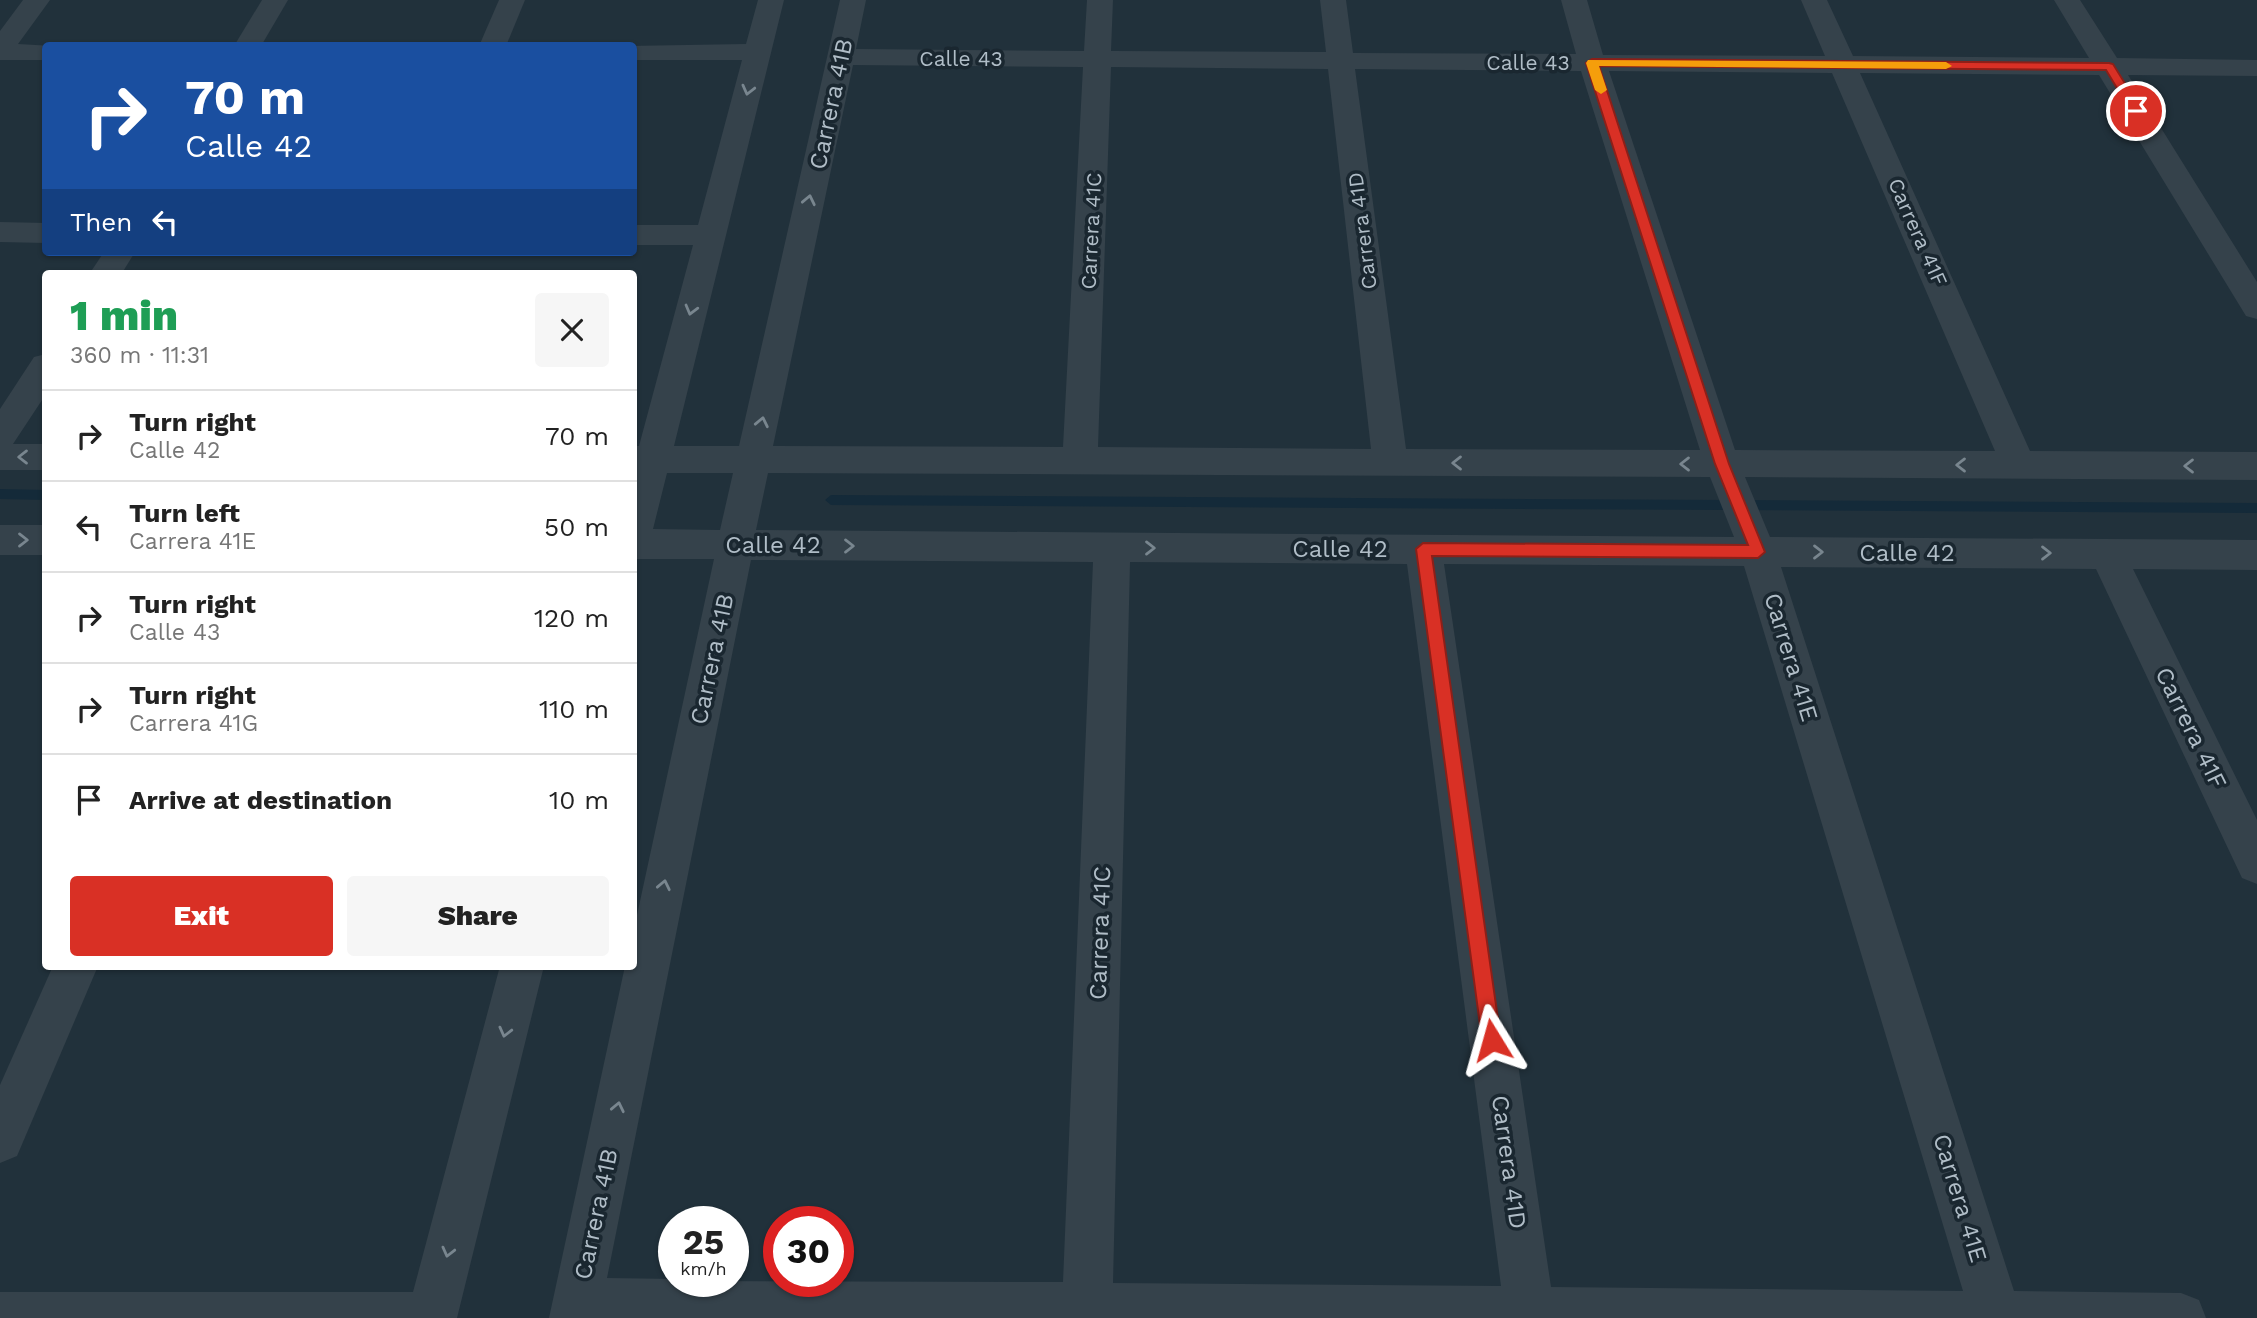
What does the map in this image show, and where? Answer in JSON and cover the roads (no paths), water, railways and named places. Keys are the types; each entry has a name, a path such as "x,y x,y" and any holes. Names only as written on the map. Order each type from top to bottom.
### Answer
{"street":[{"path":"0,51 37,0"},
{"path":"249,42 275,0"},
{"path":"494,42 512,0"},
{"path":"637,509 643,459 711,235 771,0"},
{"name":"Carrera 41B","path":"575,1310 753,460 853,0"},
{"name":"Carrera 41C","path":"1080,461 1100,0"},
{"name":"Carrera 41D","path":"1332,0 1390,463"},
{"name":"Carrera 41E","path":"1574,0 1726,474 1755,544 1997,1317"},
{"name":"Carrera 41F","path":"1814,0 1845,65 2019,466"},
{"path":"2067,0 2257,308"},
{"path":"0,51 42,52"},
{"path":"637,52 758,52"},
{"name":"Calle 43","path":"841,57 2257,68"},
{"path":"0,232 42,233"},
{"path":"637,234 711,235"},
{"path":"0,436 42,372"},
{"path":"0,457 42,457"},
{"path":"643,459 1390,463 1726,474 2019,466 2257,466"},
{"path":"0,540 42,540"},
{"name":"Calle 42","path":"637,544 1423,549 1755,544 2107,554 2257,555"},
{"name":"Carrera 41C","path":"1087,1313 1112,547"},
{"name":"Carrera 41D","path":"1423,549 1530,1315"},
{"name":"Carrera 41F","path":"2107,554 2257,864"},
{"path":"0,1139 74,970"},
{"path":"0,1317 432,1318 521,970"},
{"path":"575,1310 2181,1318"}],"waterway":[{"path":"0,494 42,495"},
{"path":"831,500 2257,508"}]}
